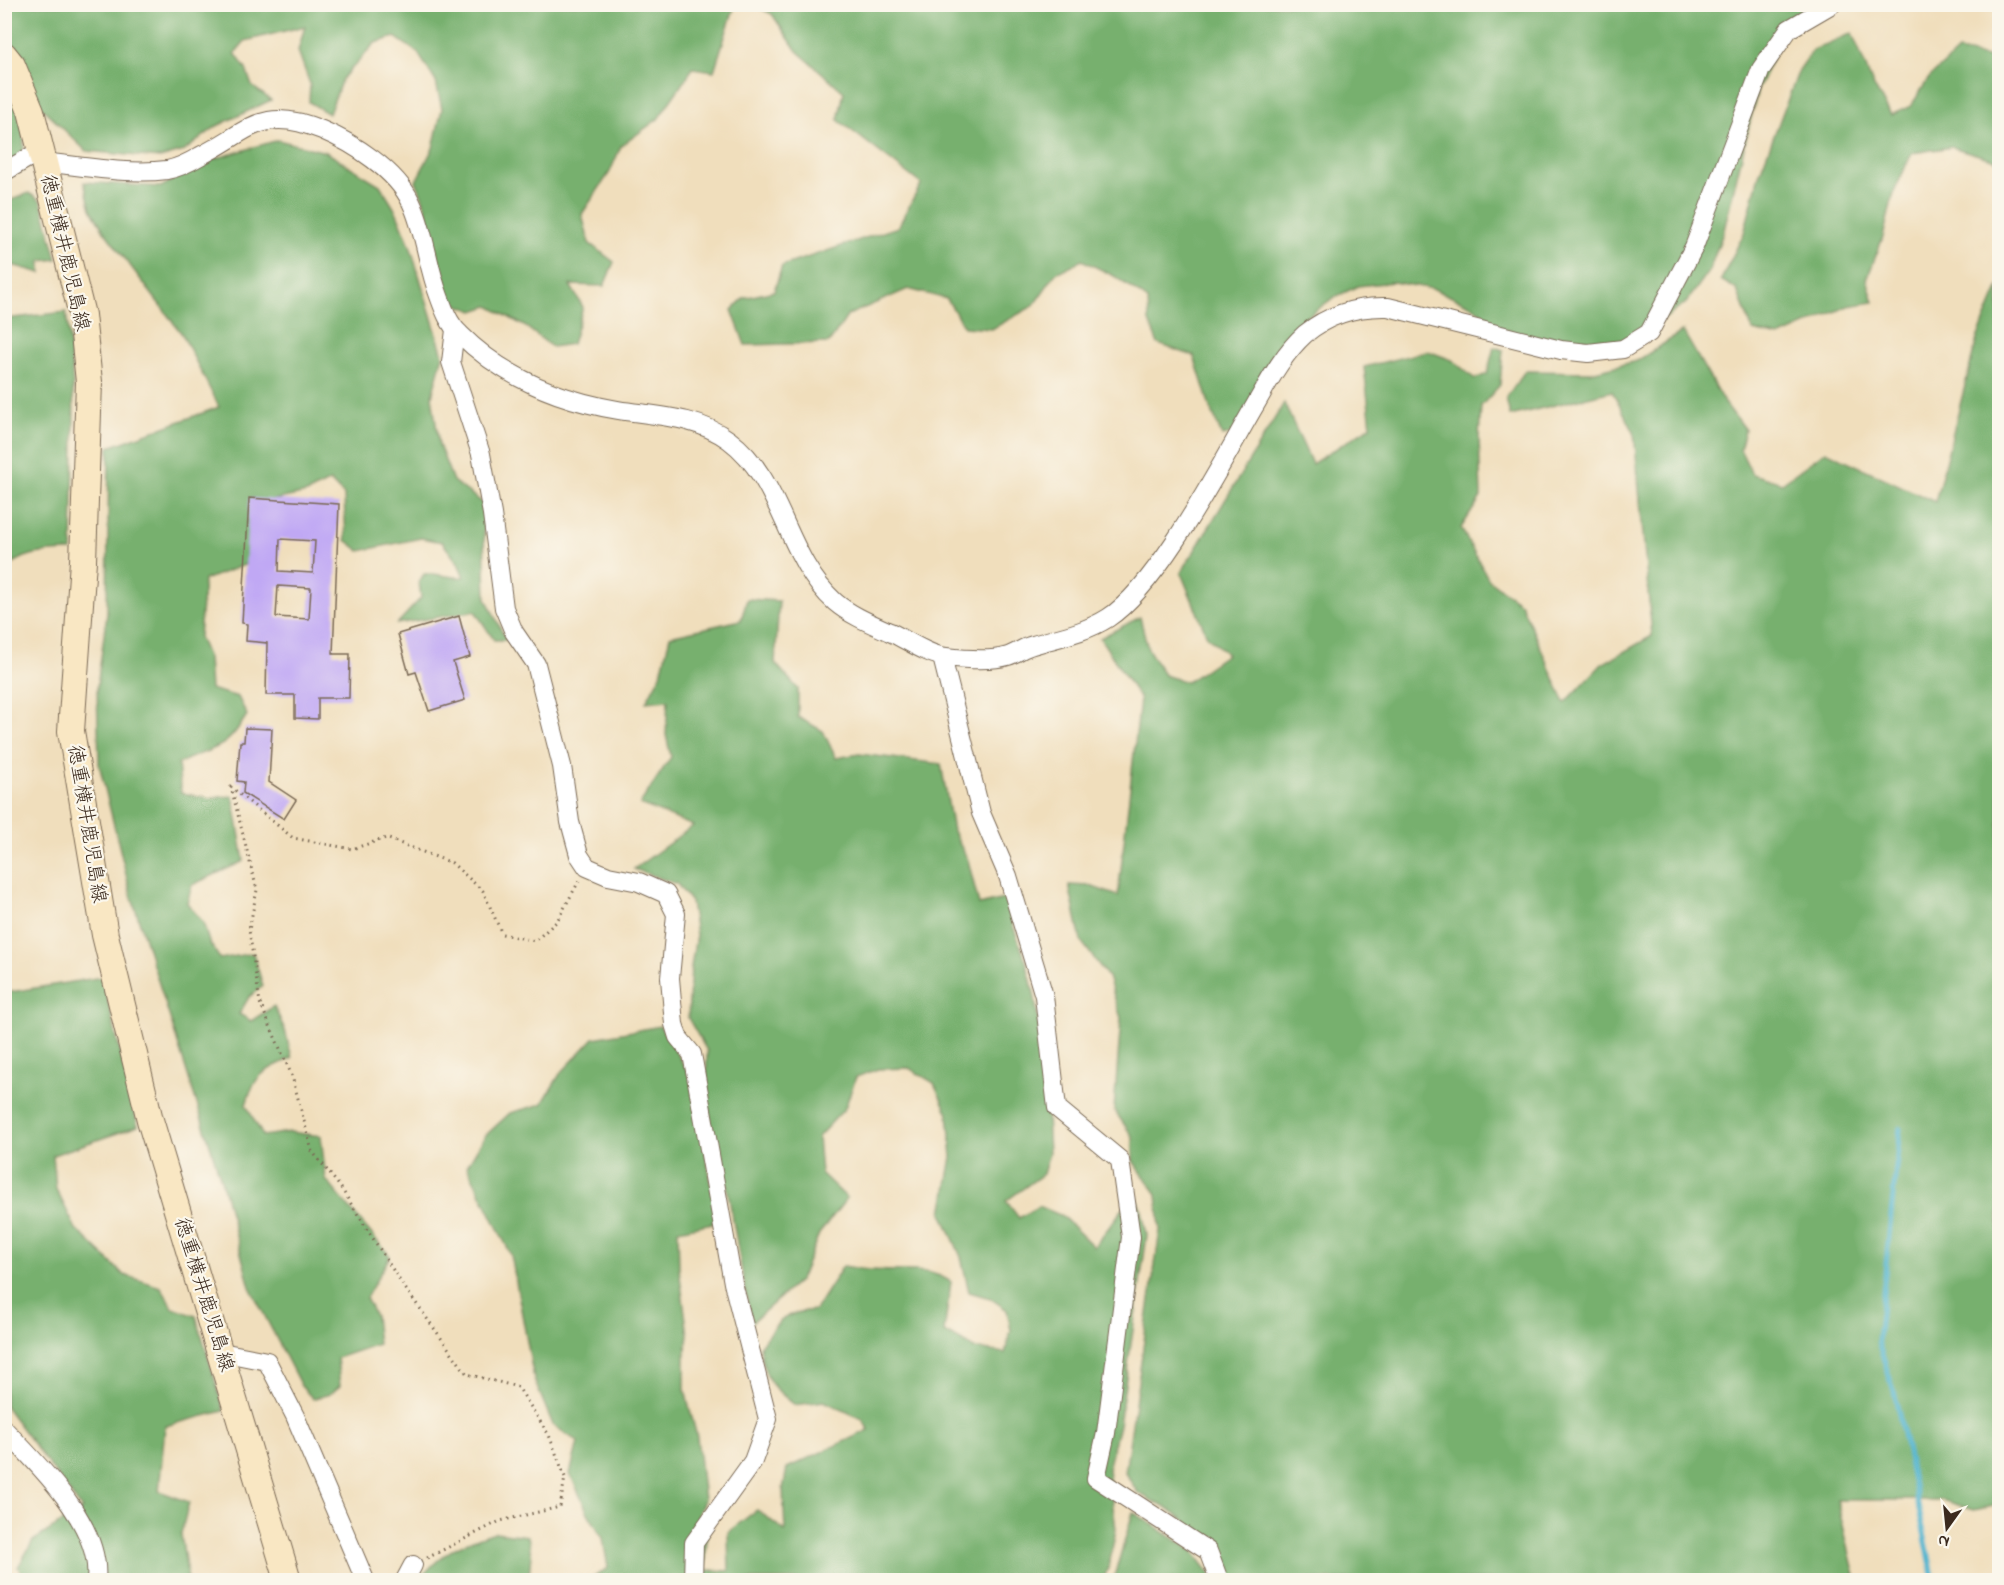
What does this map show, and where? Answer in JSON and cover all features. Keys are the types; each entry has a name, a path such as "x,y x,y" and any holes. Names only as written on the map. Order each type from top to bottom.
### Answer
{"main road":[{"name":"徳重横井鹿児島線","path":"4,55 12,64 31,111 82,315 89,382 83,561 71,731 105,935 150,1120 288,1581"}],"street":[{"path":"4,172 41,157 129,170 170,170 216,148 247,127 272,118 293,121 324,131 365,156 402,186 412,202 432,279 455,330 497,365 518,378 545,390 581,402 679,418 700,424 728,439 757,467 797,550 836,603 862,619 942,657 1005,657 1029,646 1075,634 1110,617 1140,588 1170,547 1280,362 1306,333 1336,315 1362,306 1388,307 1562,350 1588,353 1623,349 1649,333 1694,247 1761,69 1789,30 1832,4"},
{"path":"455,330 451,362 481,454 492,514 504,608 514,632 536,664 562,766 570,822 579,855 587,867 608,876 639,882 666,894 676,915 670,978 674,1024 678,1037 692,1054 733,1283 768,1419 753,1461 694,1543 693,1581"},
{"path":"942,657 981,813 1008,876 1044,996 1058,1108 1120,1160 1131,1237 1106,1433 1096,1478 1208,1551 1219,1581"},
{"path":"221,1352 267,1361 295,1416 365,1581"},
{"path":"4,1429 68,1498 86,1531 95,1559 96,1581"}],"path":[{"path":"409,1573 500,1521 560,1507 565,1477 549,1435 518,1387 467,1374 400,1281 341,1188 312,1151 292,1076 260,1003 249,930 257,890 231,787 293,838 351,849 386,838 452,863 483,891 502,934 534,941 557,921 587,867"}],"green space":[{"path":"5,5 735,5 714,71 693,68 658,119 621,146 610,172 582,214 589,243 614,262 604,286 570,285 583,307 572,344 552,347 526,327 489,306 474,311 450,302 427,210 416,181 433,148 442,109 436,82 418,53 395,37 375,43 342,79 329,114 309,102 310,84 298,51 305,26 245,41 235,53 246,69 252,86 271,100 217,126 184,151 160,158 86,151 41,107 5,48"},
{"path":"753,5 1826,5 1788,25 1758,89 1724,230 1709,271 1686,303 1649,330 1608,348 1552,344 1503,329 1472,306 1434,289 1393,282 1358,286 1333,298 1307,317 1283,364 1238,433 1222,436 1194,356 1158,344 1149,321 1148,300 1114,276 1082,260 1056,273 1033,306 992,329 964,327 947,299 908,289 848,315 829,343 745,345 732,310 744,298 774,291 782,266 898,227 921,184 838,120 844,92 797,51 772,14"},
{"path":"1852,33 1873,85 1891,115 1911,106 1929,78 1958,51 1987,57 1999,63 1999,161 1952,147 1912,153 1894,192 1883,237 1867,279 1874,302 1848,306 1779,337 1753,331 1737,290 1721,280 1744,233 1759,175 1799,70 1813,50"},
{"path":"4,70 24,125 23,171 5,171"},
{"path":"278,140 326,152 380,185 396,211 410,245 443,355 432,396 439,445 453,481 483,503 486,598 506,640 494,640 475,611 397,624 421,598 419,582 424,574 464,577 458,563 442,542 421,538 360,551 346,540 344,495 330,481 307,493 259,503 255,561 204,580 199,637 208,658 210,689 238,697 247,715 224,743 178,764 181,793 207,798 233,796 244,861 192,885 187,903 203,922 209,942 220,959 253,953 263,986 249,997 239,1014 251,1021 274,1006 285,1030 292,1058 267,1070 257,1080 246,1105 263,1136 290,1132 321,1136 326,1180 390,1256 366,1298 375,1316 378,1344 337,1358 340,1386 330,1394 313,1399 301,1386 250,1287 222,1183 131,895 99,764 97,687 107,613 109,447 219,407 182,334 104,231 91,209 84,182 161,187 204,162"},
{"path":"29,193 41,201 57,259 41,261 41,273 12,265 5,273 4,206 6,202"},
{"path":"1999,286 1999,1505 1974,1510 1942,1500 1837,1500 1856,1580 1230,1580 1211,1541 1175,1513 1138,1493 1125,1473 1160,1230 1157,1194 1133,1161 1133,1137 1114,1110 1121,1018 1108,977 1081,941 1069,885 1090,886 1118,896 1140,699 1100,638 1140,617 1148,649 1164,675 1187,682 1227,654 1207,636 1181,573 1284,403 1312,464 1371,426 1364,367 1428,351 1452,360 1475,379 1487,374 1494,347 1503,350 1500,385 1481,406 1479,437 1481,497 1461,528 1489,580 1521,604 1565,703 1602,664 1652,636 1634,432 1612,391 1510,416 1506,398 1525,371 1591,372 1637,361 1683,331 1722,399 1745,430 1740,449 1752,474 1782,483 1826,451 1935,502 1977,339"},
{"path":"66,312 73,401 72,551 26,556 11,565 5,572 5,319"},
{"path":"747,599 779,601 775,663 798,689 798,717 823,731 836,758 859,754 941,764 953,831 968,860 979,905 1008,898 1013,926 1026,961 1034,993 1044,1057 1049,1153 1043,1174 1006,1201 1019,1218 1039,1206 1062,1216 1094,1247 1134,1194 1142,1211 1147,1235 1119,1425 1108,1469 1116,1529 1109,1566 1103,1580 589,1580 608,1568 603,1538 588,1513 570,1474 578,1442 553,1425 534,1379 511,1255 467,1166 485,1136 510,1113 542,1104 560,1074 594,1038 660,1026 693,1080 718,1222 678,1230 679,1269 688,1335 685,1390 697,1437 704,1500 698,1515 707,1537 705,1570 729,1571 728,1532 757,1510 785,1531 783,1489 787,1468 869,1430 862,1419 824,1401 795,1405 769,1380 760,1346 783,1319 796,1313 815,1310 843,1266 868,1270 932,1273 951,1282 944,1332 976,1349 1005,1353 1011,1330 1007,1310 990,1298 969,1292 961,1257 942,1213 952,1157 948,1114 934,1083 909,1068 878,1069 856,1077 845,1108 818,1137 821,1173 847,1198 819,1234 800,1280 751,1323 724,1169 712,1136 706,1088 707,1051 688,1018 691,967 696,935 691,902 677,884 634,869 693,826 640,804 671,757 666,735 668,700 646,702 661,674 670,636 741,620"},
{"path":"102,977 138,1126 53,1155 56,1189 76,1229 124,1275 161,1287 173,1308 196,1316 224,1411 165,1426 159,1491 189,1502 181,1534 188,1580 25,1580 18,1567 33,1541 82,1509 5,1406 4,1324 9,1308 4,1297 5,993"},
{"path":"1133,1512 1193,1551 1215,1580 1113,1580"},
{"path":"495,1532 528,1536 531,1554 529,1577 536,1580 419,1580 444,1555 471,1540"}],"building":[{"path":"249,498 339,504 333,654 350,654 349,698 318,698 318,719 295,718 295,695 266,695 267,643 246,641 247,624 242,623","holes":["280,539 315,541 313,573 279,571","278,586 311,588 309,619 276,617"]},
{"path":"459,616 470,657 453,662 465,700 429,711 416,672 409,674 398,634"},
{"path":"245,728 272,729 269,782 296,800 284,819 243,793 244,782 237,781 240,742 244,742"}],"waterway":[{"path":"1900,1128 1878,1342 1894,1391 1934,1580"}]}
